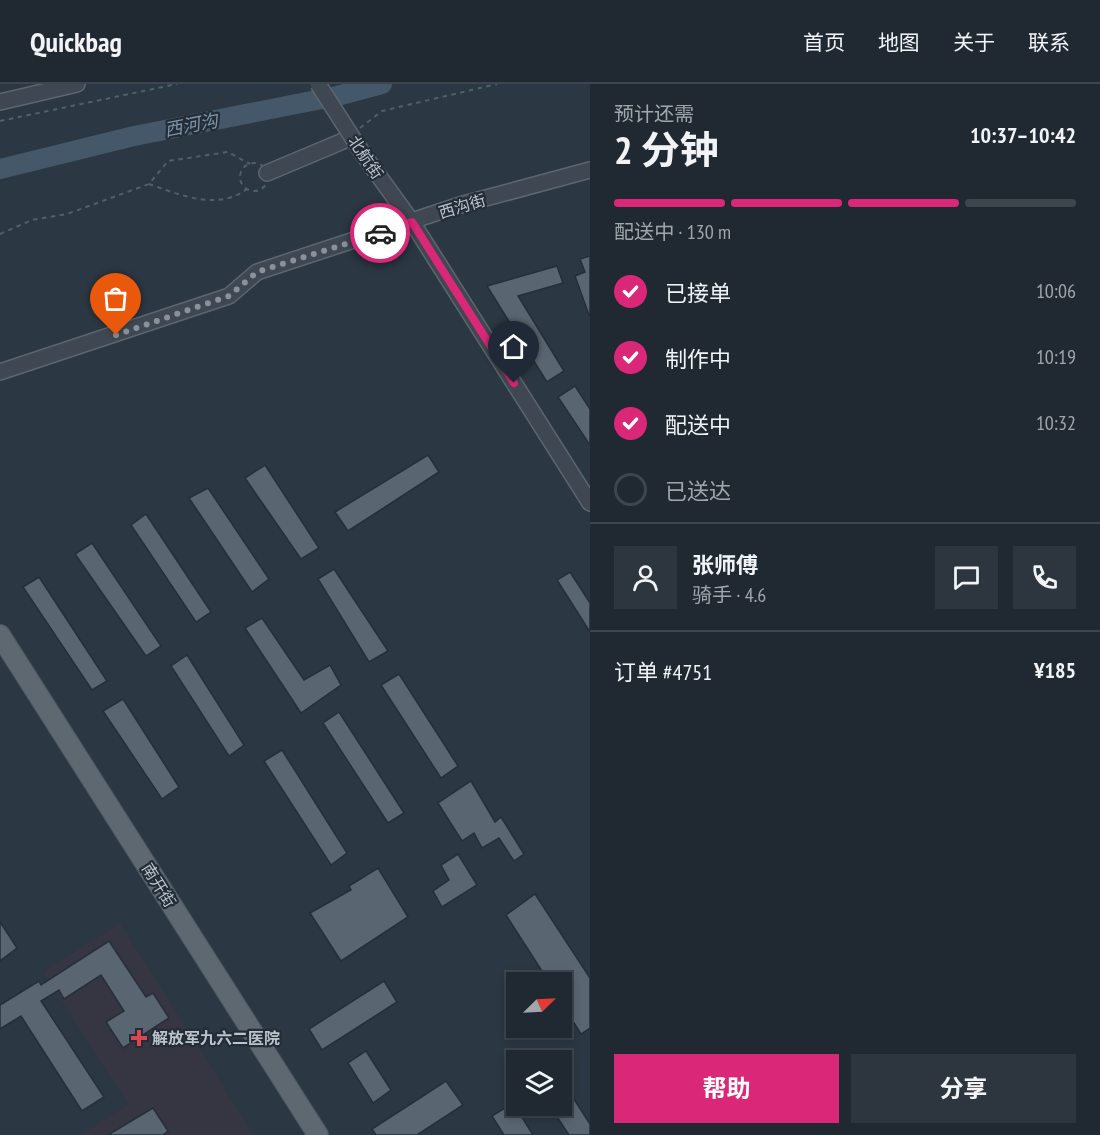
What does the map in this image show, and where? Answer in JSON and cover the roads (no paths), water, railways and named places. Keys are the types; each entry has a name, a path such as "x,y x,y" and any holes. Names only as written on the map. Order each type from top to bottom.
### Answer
{"main road":[{"name":"南开街","path":"0,635 318,1135"}],"street":[{"path":"0,102 77,84"},
{"name":"北航街","path":"318,84 363,154 412,222 590,503"},
{"path":"267,173 343,141"},
{"name":"西沟街","path":"0,372 229,296 257,272 460,205 590,170"}],"waterway":[{"name":"西河沟","path":"0,169 134,136 337,96 382,84"}],"place":[{"name":"解放军九六二医院","path":"139,1038"}]}
